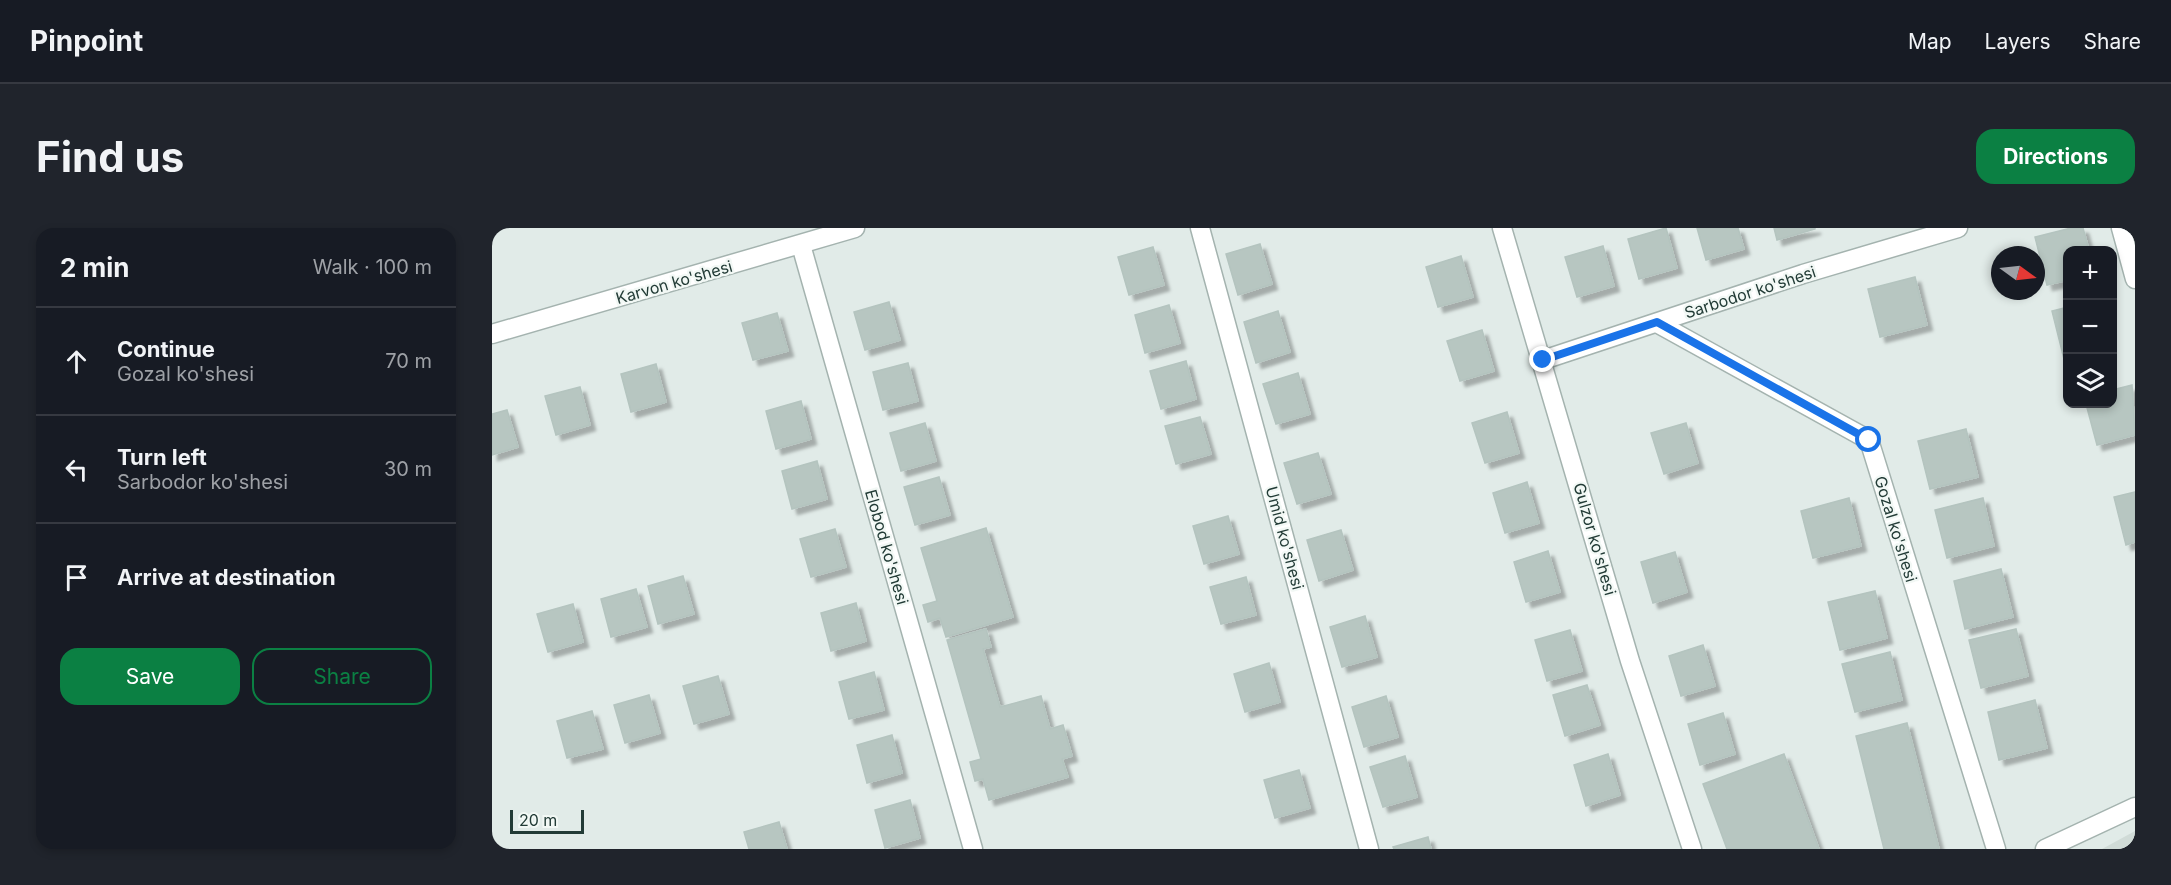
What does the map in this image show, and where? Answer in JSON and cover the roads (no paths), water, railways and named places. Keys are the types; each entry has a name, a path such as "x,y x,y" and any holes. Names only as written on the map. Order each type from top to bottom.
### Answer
{"street":[{"name":"Karvon ko'shesi","path":"492,334 801,246 855,228"},
{"name":"Umid ko'shesi","path":"1200,228 1370,849"},
{"name":"Gulzor ko'shesi","path":"1502,228 1543,360 1630,661 1692,849"},
{"name":"Sarbodor ko'shesi","path":"1543,360 1803,274 1958,228"},
{"path":"2121,228 2135,279"},
{"name":"Elobod ko'shesi","path":"801,246 973,849"},
{"name":"Gozal ko'shesi","path":"1657,322 1869,440 1996,849"},
{"path":"2045,849 2135,807"}]}
